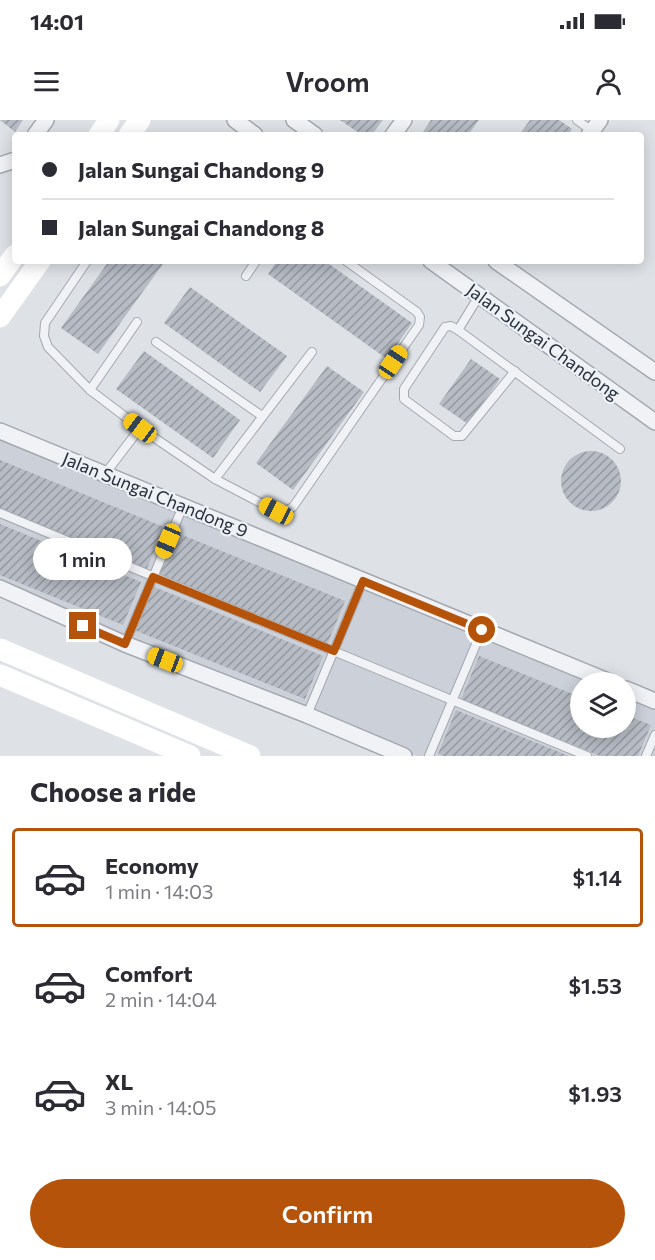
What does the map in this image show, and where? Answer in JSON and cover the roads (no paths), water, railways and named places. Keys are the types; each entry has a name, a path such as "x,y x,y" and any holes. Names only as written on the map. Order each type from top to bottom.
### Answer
{"street":[{"path":"235,120 251,132"},
{"path":"294,120 311,132"},
{"path":"0,276 12,259"},
{"path":"0,317 38,264"},
{"name":"Jalan Sungai Chandong","path":"434,264 655,422"},
{"path":"501,264 655,372"},
{"name":"Jalan Sungai Chandong 9","path":"0,430 585,672"},
{"path":"0,588 125,644 307,715 404,756"},
{"path":"0,649 211,749 249,756"},
{"path":"0,675 190,756"},
{"path":"636,693 655,701"}],"lane":[{"path":"577,120 594,129"},
{"path":"85,264 45,323 44,336 48,347 90,390 140,428 215,479 276,511 285,512 293,507 418,325 420,317 417,312 350,264"},
{"path":"246,276 254,264"},
{"path":"458,330 479,296"},
{"path":"90,390 137,322"},
{"path":"515,371 462,436 454,436 404,399 404,389 445,327 451,326 515,371 620,449"},
{"path":"156,342 262,416"},
{"path":"215,479 312,352"},
{"path":"105,474 140,428"},
{"path":"125,644 183,506"},
{"path":"0,513 587,756"},
{"path":"307,715 363,581"},
{"path":"429,756 482,630"},
{"path":"646,756 655,735"}]}
